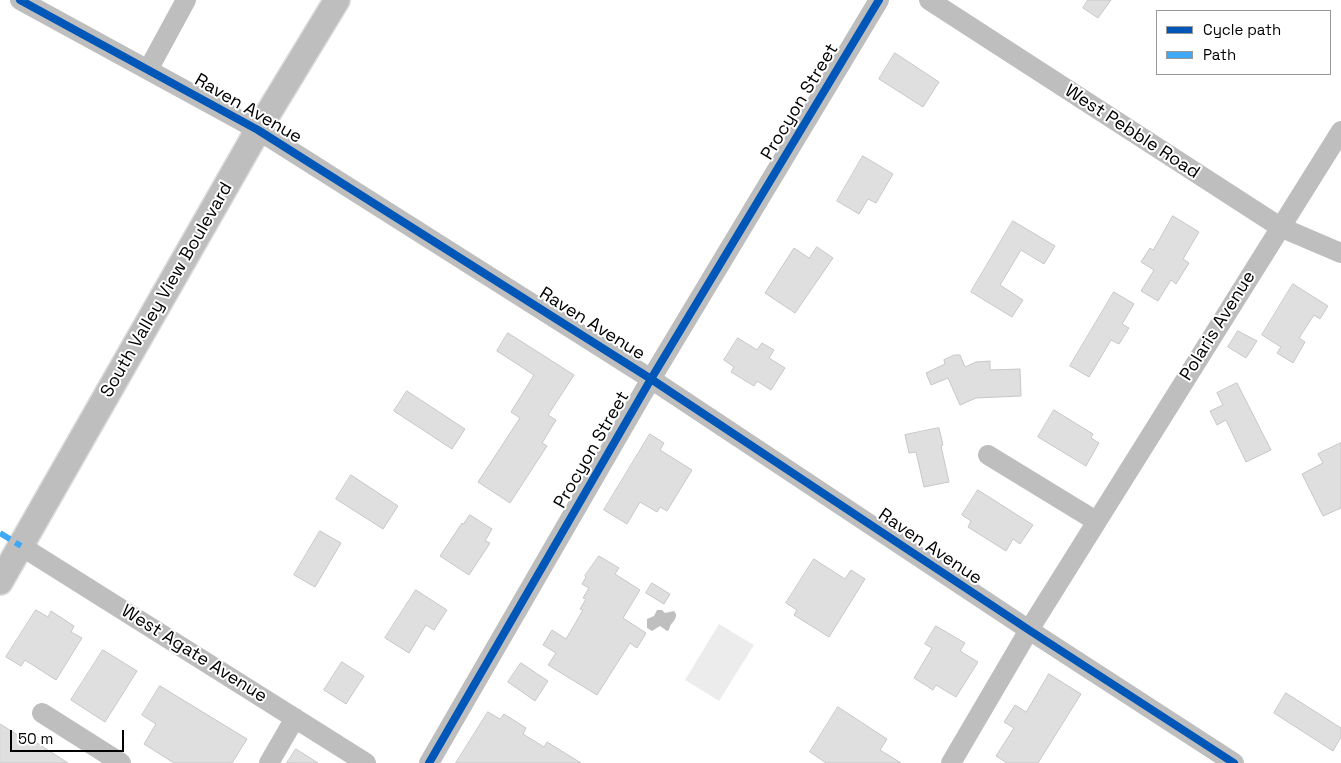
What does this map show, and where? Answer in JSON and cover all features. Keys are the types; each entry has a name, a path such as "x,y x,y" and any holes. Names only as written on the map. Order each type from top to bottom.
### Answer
{"main road":[{"name":"South Valley View Boulevard","path":"0,582 258,130 337,0"}],"street":[{"name":"Raven Avenue","path":"20,0 258,130 650,379 1028,630 1234,763"},
{"path":"148,70 186,0"},
{"name":"Procyon Street","path":"429,763 650,379 879,0"},
{"name":"West Pebble Road","path":"929,0 1280,227 1341,253"},
{"name":"Polaris Avenue","path":"951,763 1028,630 1341,131"},
{"path":"988,455 1096,521"},
{"name":"West Agate Avenue","path":"21,546 366,763"},
{"path":"42,714 120,763"},
{"path":"269,763 295,718"}],"shaded area":[{"path":"657,610 662,610 665,613 674,611 676,614 669,630 667,631 660,626 652,631 647,628 647,619 654,616"},
{"path":"719,624 754,645 719,701 685,680"}],"building":[{"path":"1088,0 1111,0 1098,18 1083,8"},
{"path":"895,53 939,82 923,107 879,79"},
{"path":"863,156 893,174 876,203 868,199 859,214 837,201"},
{"path":"1173,216 1199,232 1183,259 1189,263 1176,284 1171,280 1158,301 1141,291 1154,270 1141,262 1150,248 1153,250"},
{"path":"1013,221 1055,246 1044,264 1021,250 1000,285 1023,300 1012,317 971,292"},
{"path":"817,247 833,258 795,313 765,293 794,248 809,258"},
{"path":"1293,284 1328,306 1320,319 1314,315 1299,338 1305,342 1293,363 1277,353 1281,347 1262,335"},
{"path":"1114,292 1134,304 1122,324 1129,328 1119,344 1111,340 1089,377 1070,366"},
{"path":"1238,331 1257,341 1246,358 1228,347"},
{"path":"508,333 574,375 548,415 556,420 542,443 547,446 510,503 478,482 520,418 511,412 534,375 497,351"},
{"path":"738,338 757,350 762,343 774,350 769,358 785,368 771,390 757,381 754,386 731,372 734,367 724,360"},
{"path":"960,355 965,367 976,362 990,361 990,370 1020,369 1021,396 976,398 960,405 948,378 931,385 926,373 945,364 944,360"},
{"path":"1237,383 1271,450 1246,462 1226,420 1217,425 1210,411 1223,405 1217,393"},
{"path":"407,391 465,429 452,449 394,411"},
{"path":"1054,410 1093,434 1091,438 1099,443 1086,466 1038,437"},
{"path":"939,428 949,482 924,487 916,452 909,453 905,435"},
{"path":"650,434 664,443 660,450 692,470 667,511 660,507 657,512 640,502 627,524 604,510"},
{"path":"1341,443 1341,508 1323,516 1302,474 1323,463 1318,454"},
{"path":"351,475 398,506 383,529 336,499"},
{"path":"978,490 1033,525 1020,544 1013,539 1006,551 968,527 971,521 962,515"},
{"path":"470,515 492,529 485,541 490,543 469,575 440,556 462,523"},
{"path":"320,531 341,543 315,587 294,575"},
{"path":"599,556 619,568 615,574 640,590 623,618 646,633 637,648 630,643 597,695 548,665 556,653 543,645 552,630 566,639 583,610 580,609 586,599 583,598 589,588 582,584 585,576"},
{"path":"814,559 845,579 851,570 865,579 829,637 794,615 797,610 786,603"},
{"path":"652,583 670,594 664,604 646,593"},
{"path":"416,590 447,610 434,630 426,625 409,653 385,638"},
{"path":"36,610 48,617 51,611 74,626 71,632 82,638 56,680 25,660 21,666 6,657"},
{"path":"936,626 965,643 960,651 978,662 956,697 936,685 933,690 914,678 932,648 925,644"},
{"path":"103,650 137,671 105,722 71,700"},
{"path":"342,662 364,676 346,704 324,690"},
{"path":"521,663 548,681 535,701 508,682"},
{"path":"1049,674 1081,694 1038,763 1007,763 996,756 1014,728 1004,722 1015,705 1026,712"},
{"path":"160,686 247,739 232,763 174,763 144,744 156,724 142,715"},
{"path":"1286,693 1341,728 1341,737 1333,751 1274,713"},
{"path":"838,707 887,739 880,750 901,763 826,763 810,752"},
{"path":"488,712 500,719 504,714 526,728 523,734 544,747 547,742 581,763 456,763"},
{"path":"0,724 32,744 34,741 68,763 0,763"},
{"path":"296,749 318,763 287,763"}],"marked path":[{"path":"0,533 21,546"}],"cycle path":[{"path":"20,0 258,130 651,379 1029,630 1234,763"},
{"path":"429,763 651,379 879,0"}]}
